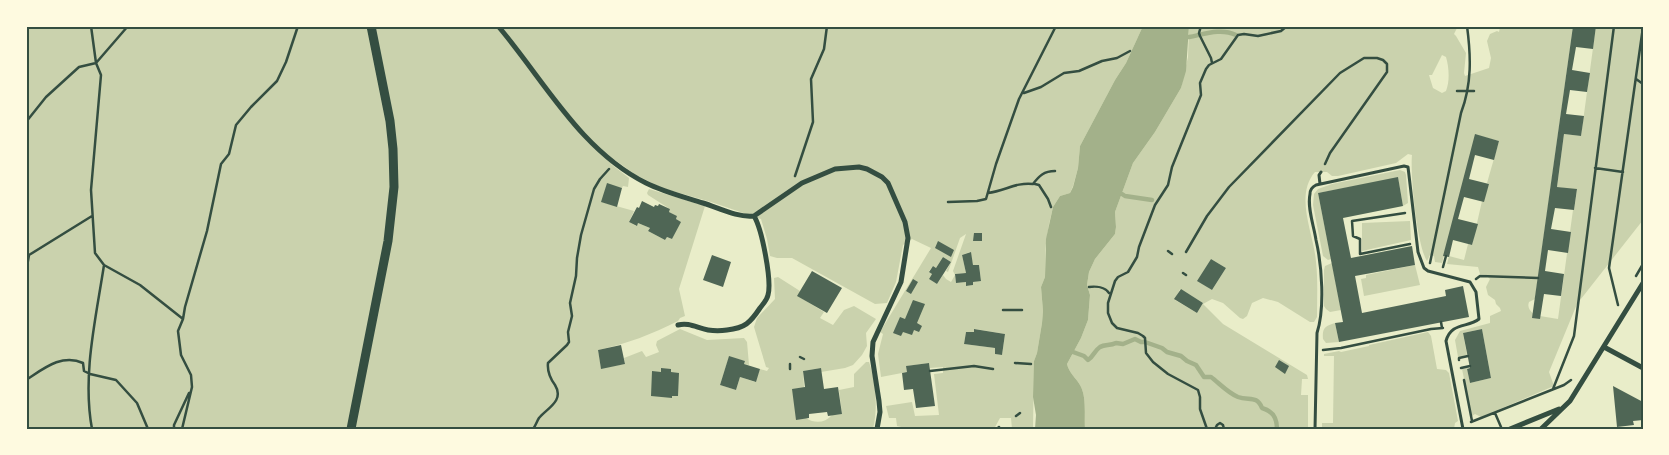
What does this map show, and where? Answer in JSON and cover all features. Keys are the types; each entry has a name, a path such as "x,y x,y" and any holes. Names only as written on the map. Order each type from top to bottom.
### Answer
{"main road":[{"path":"351,429 388,241 394,187 394,160 390,121 371,26"}],"street":[{"path":"498,26 574,124 614,163 662,191 743,216 754,216 802,183 835,169 859,166 867,168 888,183 905,222 908,238 901,282 872,342 872,356 880,412 877,429"},
{"path":"678,325 688,324 716,331 736,328 748,324 765,302 769,290 766,260 761,231 754,216"},
{"path":"1541,429 1570,401 1643,283"},
{"path":"1604,347 1643,368"},
{"path":"1510,429 1560,409"}],"lane":[{"path":"1316,429 1317,333 1321,320 1321,270 1309,203 1310,193 1312,187 1320,184 1401,166 1408,167 1416,242 1424,268 1428,271 1470,282 1476,292 1479,319 1451,332 1446,344 1463,428"},
{"path":"1320,172 1320,184"}],"path":[{"path":"91,26 96,63 101,75 91,190 95,253 104,265 140,285 183,319"},
{"path":"26,122 46,97 79,67 96,63 128,26"},
{"path":"182,429 192,387 190,375 181,355 178,331 207,231 221,164 229,154 236,125 277,81 286,62 298,26"},
{"path":"790,191 813,122 811,79 824,49 827,26"},
{"path":"948,202 986,199 998,157 1022,94 1056,26"},
{"path":"1201,26 1199,33 1212,63"},
{"path":"1207,429 1200,409 1198,390 1168,374 1148,357 1145,338 1138,332 1122,330 1112,323 1108,313 1110,294 1115,281 1128,272 1137,257 1139,247 1156,205 1168,185 1172,167 1201,95 1200,83 1206,69 1212,63 1222,59 1233,40 1240,34 1258,36 1281,31 1288,26"},
{"path":"1432,258 1471,68 1468,26"},
{"path":"1467,423 1553,389 1574,336 1614,26"},
{"path":"1618,306 1609,268 1643,28"},
{"path":"1022,94 1046,84 1064,73 1080,71 1102,61 1117,58 1130,51"},
{"path":"1186,252 1207,216 1230,187 1340,73 1364,58 1369,57 1383,60 1387,64 1387,72 1330,154 1320,172"},
{"path":"1636,79 1643,84"},
{"path":"1458,91 1474,91"},
{"path":"534,429 539,418 551,408 557,398 556,387 550,377 548,363 569,342 568,332 572,316 570,304 576,276 581,235 594,189 614,163"},
{"path":"1595,168 1622,172"},
{"path":"1034,184 1040,175 1055,170"},
{"path":"988,193 998,192 1020,184 1040,185 1051,207"},
{"path":"1403,213 1352,221 1353,236 1360,239 1360,254 1416,242"},
{"path":"26,272 30,255 93,216"},
{"path":"1168,251 1172,254"},
{"path":"92,429 89,411 91,349 104,265"},
{"path":"1470,282 1480,276 1538,278"},
{"path":"1089,287 1104,288 1110,294"},
{"path":"1003,310 1022,310"},
{"path":"1317,350 1340,348 1442,328"},
{"path":"1468,356 1459,358 1461,368 1470,366"},
{"path":"800,357 804,359"},
{"path":"26,380 46,366 68,358 74,358 83,363 84,371 116,380 137,403 148,429"},
{"path":"1015,363 1030,364"},
{"path":"790,364 790,369"},
{"path":"930,371 974,366 993,369"},
{"path":"1463,377 1473,422"},
{"path":"174,429 174,425 192,387"},
{"path":"1016,416 1020,413"},
{"path":"1495,413 1501,427"},
{"path":"1215,429 1216,425 1220,423 1224,425 1224,429"}],"shaded area":[{"path":"26,26 1143,26 1126,63 1080,146 1078,168 1070,193 1060,196 1053,207 1045,250 1045,277 1041,287 1042,323 1034,361 1033,429 1012,429 1011,418 1000,418 994,429 910,429 897,426 896,418 889,418 886,406 912,402 915,416 939,415 934,374 943,373 943,367 930,368 929,363 907,366 907,372 881,377 878,354 883,334 880,332 931,248 912,239 903,245 896,282 887,303 875,304 792,258 770,256 761,219 662,188 636,175 615,160 611,164 629,178 628,187 623,186 622,188 607,184 602,202 634,211 629,222 636,226 638,223 650,228 648,231 665,240 667,237 672,239 680,222 676,219 677,216 669,212 670,209 648,195 649,189 705,206 679,289 685,316 678,321 629,342 598,350 601,368 625,364 624,358 642,351 646,357 659,352 656,345 657,341 680,329 707,340 744,338 747,342 749,365 744,364 745,361 729,357 720,385 736,390 740,377 755,382 760,369 767,371 769,368 766,367 754,327 757,318 775,299 774,278 778,277 800,291 798,296 824,312 820,318 833,325 844,310 854,306 876,319 866,333 867,346 853,365 821,372 821,368 803,371 806,418 820,422 832,415 842,414 839,390 854,387 854,374 866,362 869,362 875,395 873,429 26,429","holes":["966,234 953,271 955,275 951,282 943,275 937,284 929,279 932,274 929,271 933,266 936,268 943,257 951,262 946,271 948,272 960,238","970,252 973,265 979,265 981,280 973,282 973,285 967,286 966,282 956,283 955,274 966,273 962,255","975,329 1005,334 1002,355 995,354 995,348 964,344 966,332 974,332"]},
{"path":"1143,26 1189,26 1186,71 1181,88 1155,132 1133,163 1115,212 1115,234 1095,259 1089,272 1087,285 1090,295 1088,320 1067,364 1082,390 1085,429 1035,429 1036,415 1033,397 1034,361 1042,323 1041,287 1045,277 1046,239 1053,207 1060,196 1070,193 1073,187 1078,168 1080,146 1126,63"},
{"path":"1189,26 1458,26 1454,34 1466,53 1465,76 1489,68 1491,58 1487,41 1490,34 1499,32 1500,27 1493,26 1573,26 1535,299 1529,302 1528,305 1531,312 1540,319 1540,316 1558,319 1577,190 1557,187 1564,134 1581,136 1596,26 1643,26 1643,220 1577,304 1549,372 1554,386 1481,417 1475,414 1472,416 1462,369 1470,367 1467,369 1470,383 1491,378 1482,329 1463,333 1467,355 1458,357 1455,340 1460,331 1490,323 1490,316 1501,311 1495,300 1488,295 1486,287 1490,279 1486,275 1480,274 1478,267 1447,264 1449,256 1464,260 1468,244 1472,245 1499,141 1476,135 1442,263 1435,262 1434,256 1430,255 1427,261 1423,253 1415,210 1412,155 1408,154 1396,163 1338,176 1332,176 1327,172 1315,172 1309,182 1306,192 1306,204 1315,251 1317,276 1317,317 1314,322 1310,322 1278,302 1263,298 1252,303 1247,316 1243,319 1223,303 1212,299 1203,304 1223,324 1307,375 1308,379 1302,379 1301,395 1308,395 1308,429 1085,429 1082,390 1067,364 1088,320 1090,295 1087,285 1089,272 1095,259 1115,234 1115,212 1133,163 1155,132 1181,88 1188,57","holes":["1442,55 1446,57 1449,74 1446,91 1442,93 1433,88 1429,75 1432,75","1211,259 1226,268 1212,290 1198,281","1180,289 1203,303 1197,313 1175,300"]},
{"path":"1400,170 1405,172 1406,175 1408,203 1403,206 1398,178 1318,193 1331,259 1328,260 1323,256 1313,205 1314,194 1318,189 1332,184"},
{"path":"1410,221 1411,240 1362,251 1362,223"},
{"path":"1332,263 1341,310 1330,312 1324,306 1324,270 1325,266"},
{"path":"1415,265 1420,285 1364,296 1361,279 1366,278 1366,275"},
{"path":"1335,323 1339,342 1326,343 1323,339 1323,332 1327,326"},
{"path":"1428,332 1431,336 1437,369 1446,370 1449,373 1458,421 1455,423 1454,429 1322,429 1322,423 1333,423 1334,356 1324,356 1324,354 1341,352"}],"building":[{"path":"1573,26 1596,26 1593,49 1576,47 1572,70 1590,73 1587,92 1570,90 1566,114 1584,116 1581,136 1564,134 1557,187 1577,189 1574,210 1555,208 1551,229 1571,232 1568,253 1548,250 1545,271 1564,274 1561,296 1544,294 1540,319 1532,318"},
{"path":"1475,134 1499,141 1494,160 1475,155 1469,179 1489,184 1484,202 1464,197 1458,219 1478,224 1472,245 1453,240 1449,257 1443,256"},
{"path":"1398,177 1403,206 1343,218 1351,258 1412,246 1415,265 1355,276 1362,313 1446,296 1445,290 1463,286 1469,317 1339,342 1335,323 1343,322 1318,193"},
{"path":"607,183 622,188 617,207 601,202"},
{"path":"642,201 654,207 659,204 670,209 669,212 677,216 676,219 681,222 672,239 667,237 665,240 648,231 650,228 638,223 637,226 629,222"},
{"path":"974,233 982,233 982,241 973,241"},
{"path":"938,241 954,250 951,257 935,248"},
{"path":"971,252 973,265 979,265 981,281 973,282 973,285 966,286 966,282 956,283 955,274 966,273 962,255"},
{"path":"712,255 731,262 723,287 703,280"},
{"path":"943,257 951,262 937,284 929,279 932,274 929,272 933,266 936,268"},
{"path":"1211,259 1226,268 1212,290 1197,281"},
{"path":"812,271 842,288 827,313 797,296"},
{"path":"913,279 918,282 911,294 906,291"},
{"path":"1181,289 1203,303 1197,313 1174,299"},
{"path":"913,300 925,304 917,323 922,326 919,332 914,330 912,335 903,332 901,336 893,333 900,317 905,319"},
{"path":"974,329 1005,334 1002,355 995,354 995,348 964,344 966,332 974,332"},
{"path":"1482,329 1491,378 1470,383 1467,369 1470,368 1463,333"},
{"path":"621,345 625,364 601,369 598,350"},
{"path":"729,356 745,361 744,364 760,369 756,382 740,377 736,390 720,385"},
{"path":"1279,360 1289,366 1285,374 1275,367"},
{"path":"929,363 935,406 916,408 913,389 904,390 902,373 907,372 906,366"},
{"path":"661,368 671,369 671,372 679,373 678,396 672,396 672,398 651,396 652,371 661,372"},
{"path":"821,368 824,389 838,387 842,414 828,416 827,412 809,414 809,418 796,420 792,389 805,387 803,371"},
{"path":"1613,386 1643,402 1643,420 1633,421 1634,425 1617,427"}],"waterway":[{"path":"1189,37 1219,32 1236,35"},
{"path":"1122,194 1152,200"},
{"path":"1073,352 1084,356 1088,360 1102,346 1116,343 1123,344 1135,339 1162,348 1196,365 1204,377 1211,377 1234,395 1258,401 1262,408 1274,416 1277,429"}]}
